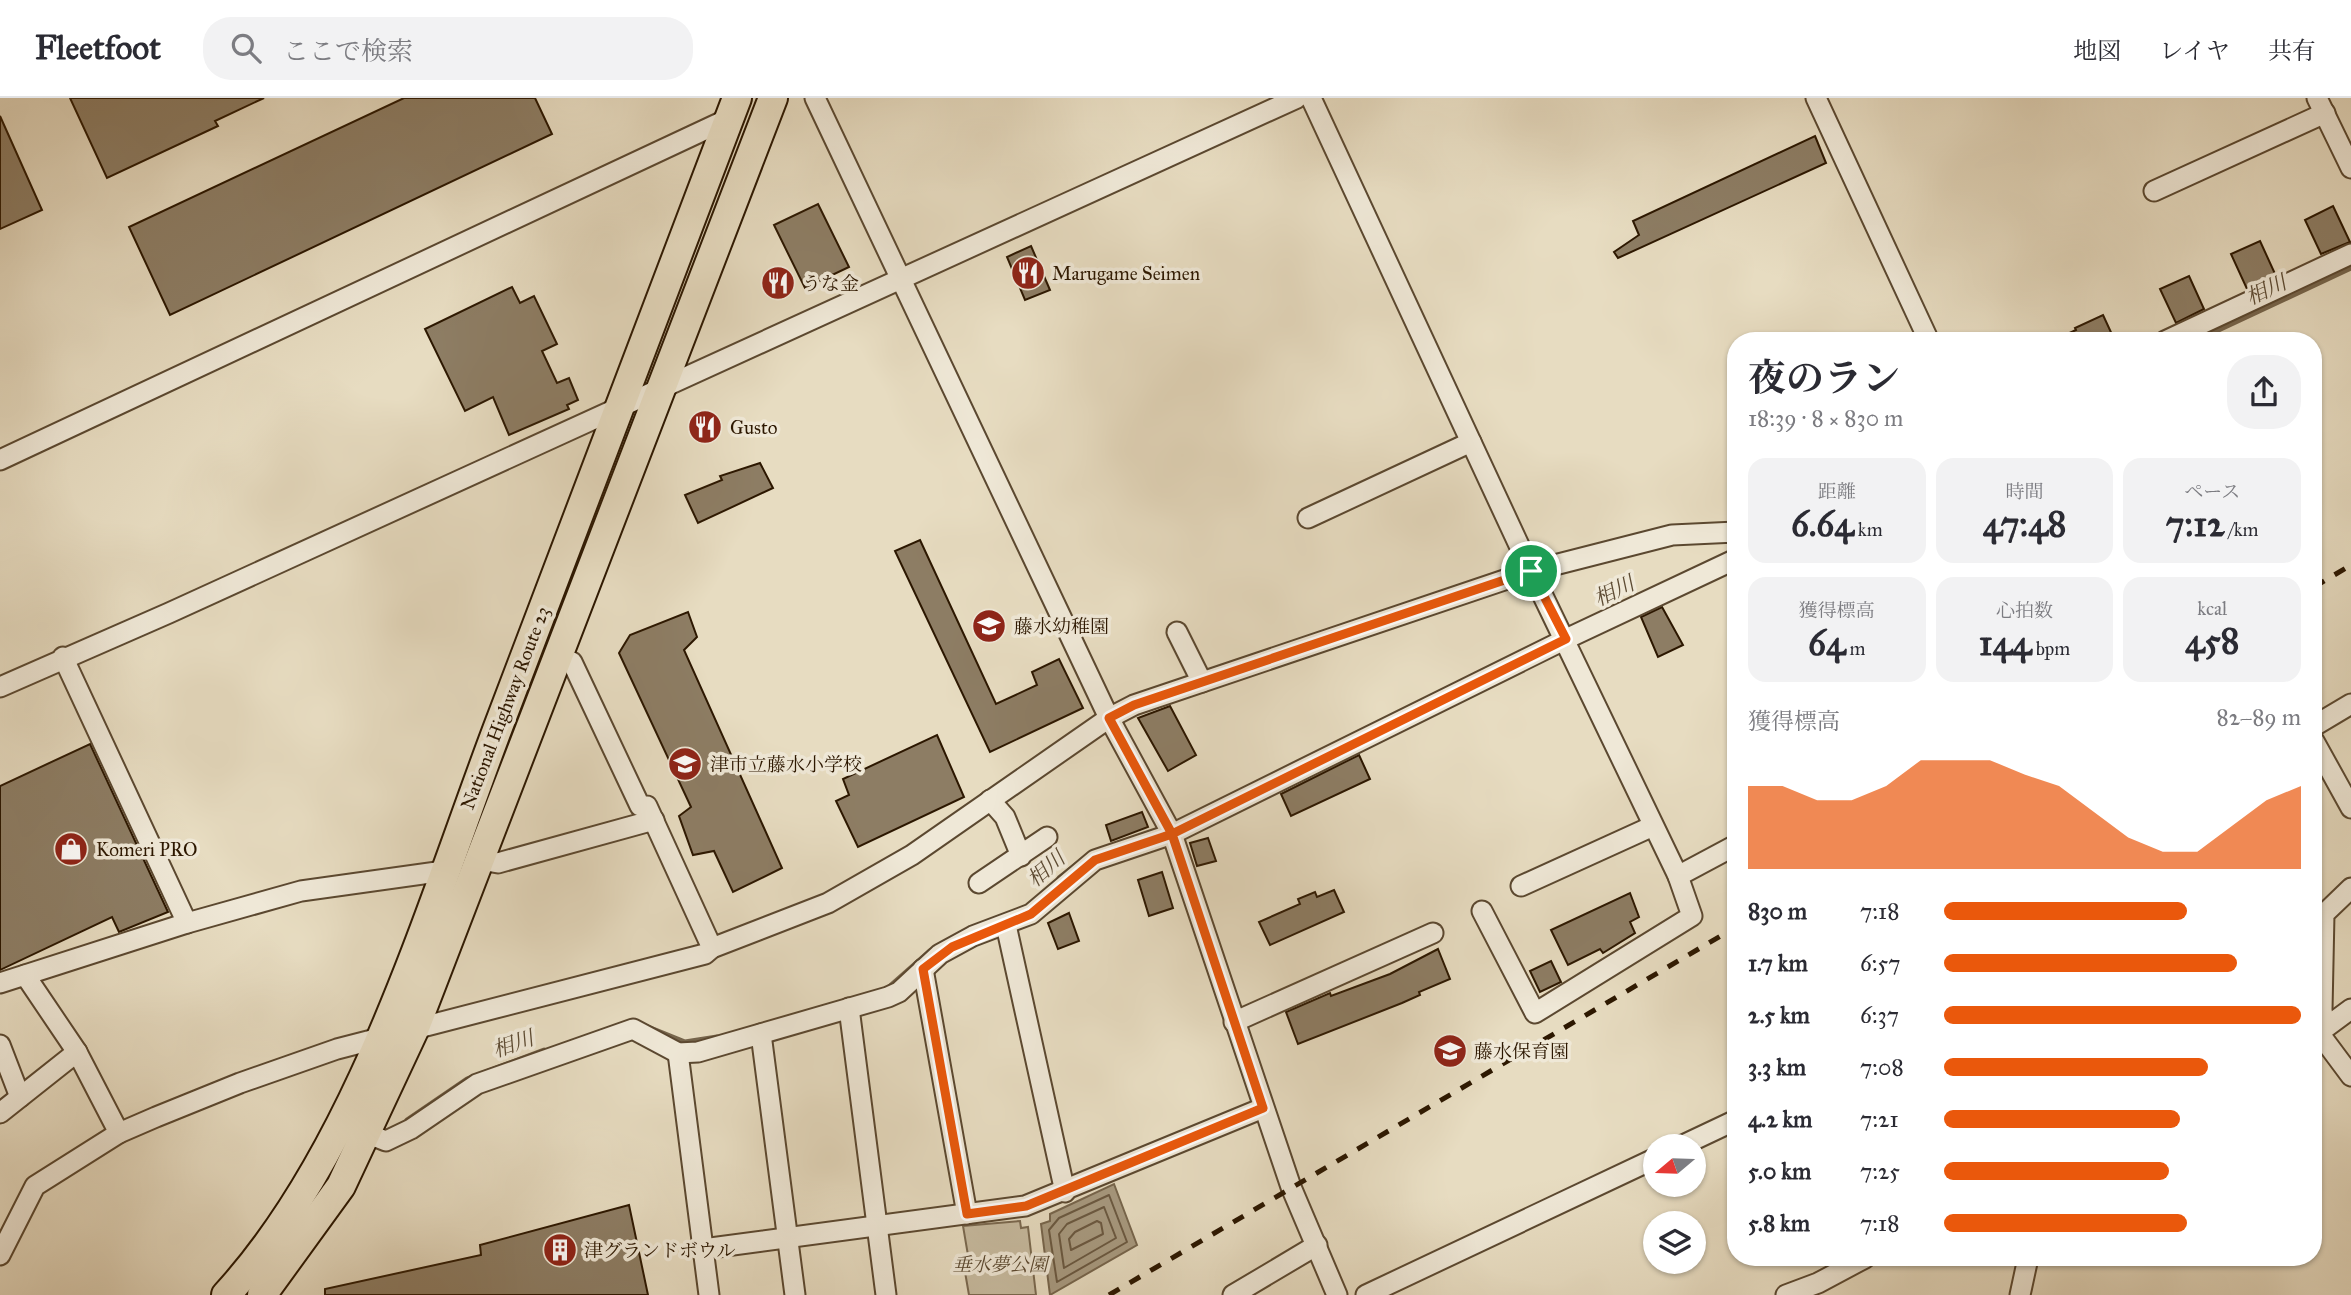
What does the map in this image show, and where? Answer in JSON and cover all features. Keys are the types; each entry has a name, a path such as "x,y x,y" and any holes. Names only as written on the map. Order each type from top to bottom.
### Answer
{"highway":[{"name":"National Highway Route 23","path":"262,1295 341,1186 385,1141 414,1030 664,388 773,98"},
{"name":"National Highway Route 23","path":"226,1295 292,1210 332,1139 378,1039 734,108"}],"street":[{"path":"815,98 1109,718 1169,827 1213,939 1234,1022 1263,1108 1336,1295"},
{"path":"0,687 63,657 169,613 1297,98"},
{"path":"1311,98 1531,571 1678,876 1692,916 1535,1013 1482,911"},
{"path":"1816,98 1925,332"},
{"path":"2154,191 2321,106 2351,168"},
{"path":"0,460 734,108"},
{"path":"2184,332 2351,254"},
{"path":"1308,518 1471,442"},
{"path":"0,1255 35,1186 119,1133 240,1083 337,1049 490,1007 705,954 712,948 828,903 912,855 1109,718 1134,705 1531,571 1672,536 1727,533"},
{"path":"385,1141 411,1129 477,1084 633,1029 678,1053 698,1052 899,992 952,947 1031,914 1095,860 1169,827 1563,634 1727,563"},
{"path":"1177,632 1202,682"},
{"path":"63,657 187,923"},
{"path":"572,662 640,806 648,806 712,948"},
{"path":"2322,721 2351,704"},
{"path":"2322,755 2351,808"},
{"path":"990,800 1005,817 1021,856"},
{"path":"480,860 498,863 654,820"},
{"path":"1521,886 1653,826"},
{"path":"979,883 1047,837"},
{"path":"1678,876 1727,850"},
{"path":"0,983 187,923 301,891 443,871"},
{"path":"2322,1010 2324,915 2351,888"},
{"path":"1006,925 1065,1192"},
{"path":"1234,1022 1433,933"},
{"path":"923,969 967,1214"},
{"path":"25,975 77,1052 119,1133"},
{"path":"849,1008 886,1295"},
{"path":"2322,1030 2351,1009"},
{"path":"761,1034 795,1295"},
{"path":"2322,1036 2351,1076"},
{"path":"0,1045 20,1097"},
{"path":"0,1113 77,1052"},
{"path":"678,1053 709,1295"},
{"path":"703,1249 1026,1206 1263,1108"},
{"path":"1706,1134 1727,1124"},
{"path":"1366,1295 1643,1164"},
{"path":"1233,1295 1317,1245"},
{"path":"1786,1295 1818,1283 1851,1266"},
{"path":"2020,1295 2026,1266"}],"green space":[{"name":"垂水夢公園","path":"1020,1221 1021,1228 1028,1227 1036,1295 969,1295 965,1272 970,1267 963,1226"}],"water":[{"path":"1114,1184 1137,1245 1050,1295 1041,1224 1050,1221 1050,1214"}],"building":[{"path":"70,98 264,98 215,121 218,126 107,178"},
{"path":"404,98 535,98 552,134 170,315 129,227"},
{"path":"0,116 42,210 0,229"},
{"path":"1815,136 1826,163 1618,258 1614,252 1639,235 1633,221"},
{"path":"818,204 849,267 805,288 774,225"},
{"path":"2333,206 2350,242 2321,254 2305,220"},
{"path":"2260,241 2276,276 2247,289 2231,254"},
{"name":"Marugame Seimen","path":"1031,246 1050,290 1025,300 1007,257"},
{"path":"2189,276 2204,309 2176,323 2160,289"},
{"path":"512,287 520,303 534,296 557,344 542,351 557,383 569,378 578,400 567,405 569,409 509,435 493,397 465,411 425,329"},
{"path":"2103,315 2111,332 2072,332"},
{"path":"760,463 773,488 698,523 685,495 722,480 720,476"},
{"name":"藤水幼稚園","path":"920,540 996,704 1037,685 1032,672 1059,659 1083,708 990,752 895,551"},
{"path":"1662,607 1683,645 1658,657 1641,617"},
{"path":"688,612 697,637 684,650 782,868 733,892 714,851 693,855 679,816 691,807 619,653 630,635"},
{"path":"1170,706 1196,755 1168,771 1138,718"},
{"path":"937,735 964,797 858,847 836,801 849,795 843,779"},
{"name":"Komeri PRO","path":"90,744 168,912 119,932 112,917 0,970 0,786"},
{"path":"1359,755 1370,779 1291,816 1281,794"},
{"path":"1142,812 1148,827 1111,841 1106,825"},
{"path":"1208,838 1216,861 1197,866 1190,843"},
{"path":"1162,872 1173,908 1149,916 1138,880"},
{"path":"1334,890 1344,912 1270,945 1259,922 1300,904 1298,899 1315,892 1317,897"},
{"path":"1630,893 1639,917 1630,922 1635,933 1603,953 1600,949 1568,965 1551,930"},
{"path":"1069,913 1079,941 1058,949 1048,923"},
{"path":"1438,949 1450,979 1419,992 1420,995 1402,1003 1298,1044 1286,1012 1330,993 1331,996 1390,974"},
{"path":"1551,961 1561,982 1540,992 1530,971"},
{"name":"津グランドボウル","path":"629,1205 648,1295 325,1295 325,1289 481,1255 480,1245"}],"waterway":[{"name":"相川","path":"2214,332 2351,268"},
{"name":"相川","path":"1059,878 1087,856"},
{"name":"相川","path":"888,988 930,951"},
{"name":"相川","path":"643,1025 685,1042 717,1037"},
{"name":"相川","path":"407,1120 467,1079 544,1050"}],"railway":[{"path":"2322,582 2351,565"},
{"path":"1109,1295 1727,932"}],"place":[{"name":"Marugame Seimen","path":"1028,273"},
{"name":"うな金","path":"778,283"},
{"name":"Gusto","path":"705,427"},
{"name":"藤水幼稚園","path":"989,626"},
{"name":"津市立藤水小学校","path":"685,764"},
{"name":"Komeri PRO","path":"71,849"},
{"name":"藤水保育園","path":"1450,1051"},
{"name":"津グランドボウル","path":"560,1250"}],"route":[{"path":"1531,571 1134,705 1109,718 1172,834 1095,860 1031,914 973,936 940,954 923,969 967,1214 1026,1206 1263,1108 1172,834 1566,639 1531,571"}]}
